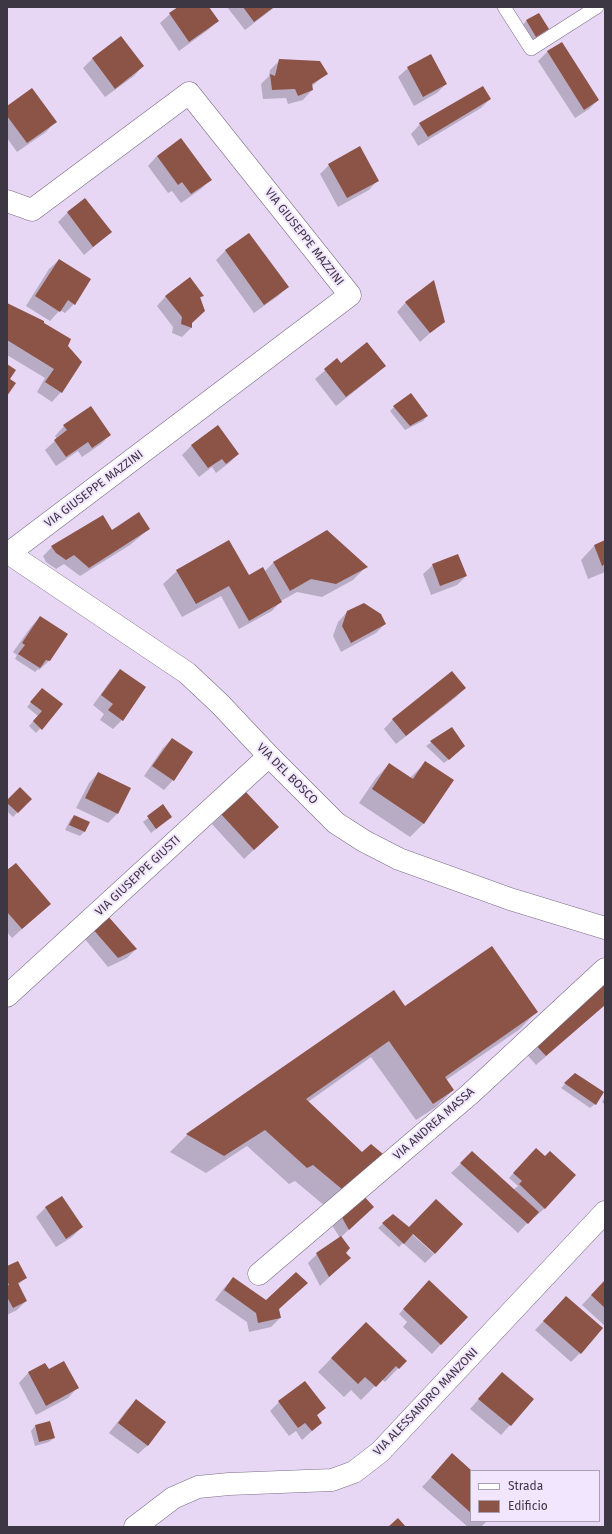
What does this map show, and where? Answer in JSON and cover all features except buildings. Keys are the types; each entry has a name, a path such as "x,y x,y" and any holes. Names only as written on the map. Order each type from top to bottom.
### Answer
{"street":[{"name":"VIA GIUSEPPE MAZZINI","path":"7,202 32,210 189,93 350,295 8,553"},
{"name":"VIA DEL BOSCO","path":"8,553 187,673 220,704 269,756 336,823 364,841 399,859 510,899 605,928"},
{"name":"VIA GIUSEPPE GIUSTI","path":"7,996 269,756"},
{"name":"VIA ANDREA MASSA","path":"259,1274 470,1094 605,969"},
{"name":"VIA ALESSANDRO MANZONI","path":"135,1527 173,1498 198,1487 229,1484 332,1480 354,1472 380,1452 605,1212"}],"lane":[{"path":"504,7 530,49 597,7"}]}
